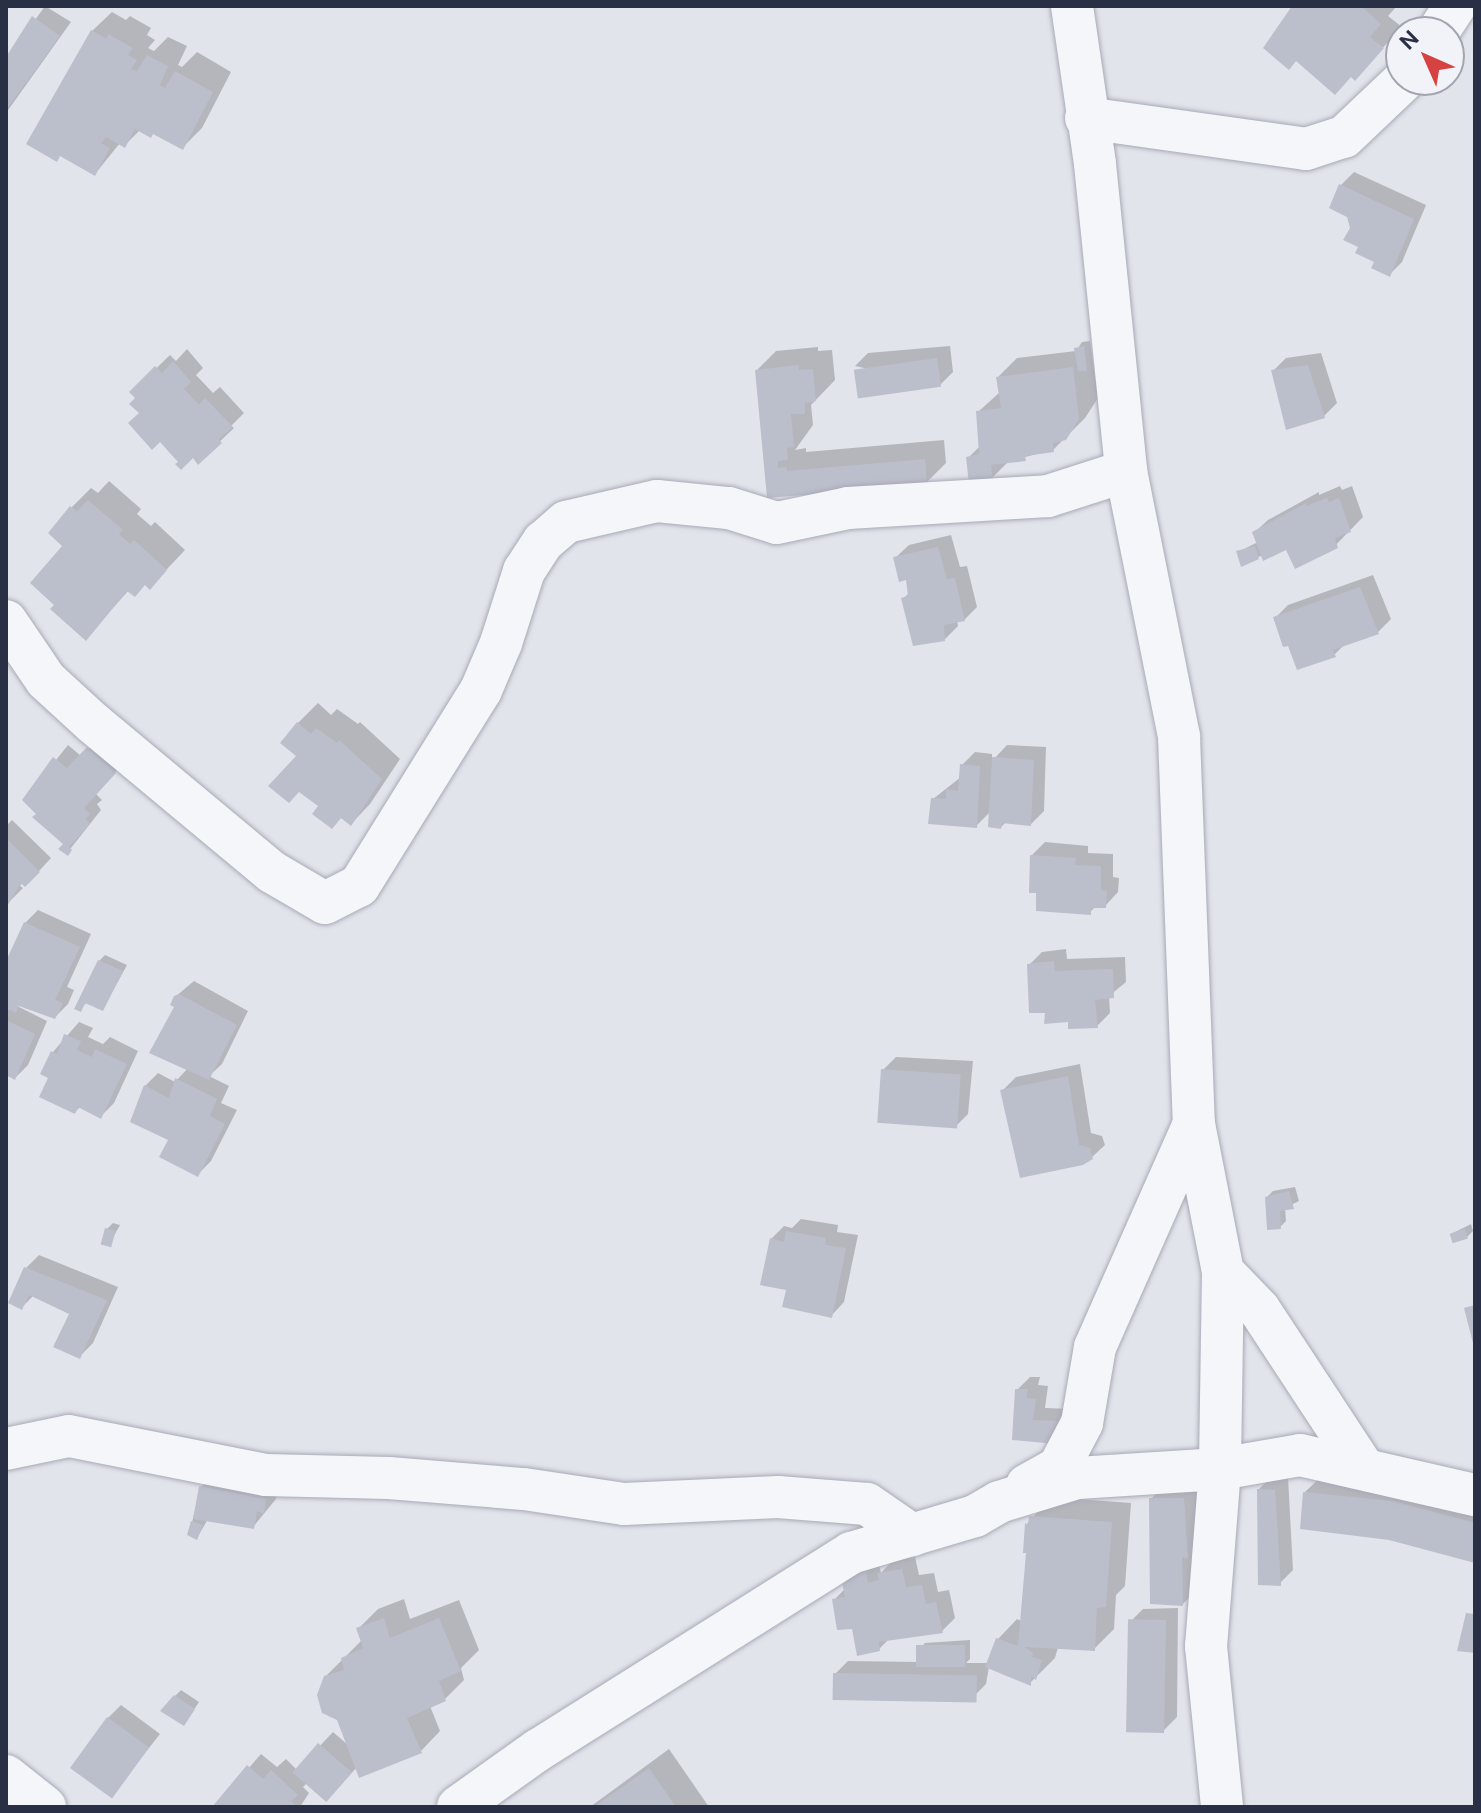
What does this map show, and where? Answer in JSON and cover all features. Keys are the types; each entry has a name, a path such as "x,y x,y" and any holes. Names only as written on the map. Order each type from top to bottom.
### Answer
{"street":[{"path":"1072,6 1095,164 1126,471 1179,737 1194,1124 1223,1272 1220,1469 1206,1646 1222,1807"},
{"path":"1086,118 1306,149 1344,137 1387,96"},
{"path":"6,621 46,680 93,723 272,872 325,903 359,886 481,690 501,643 524,571 543,542 566,522 657,501 729,508 777,523 848,508 1048,496 1126,471"},
{"path":"458,1807 538,1750 851,1553 975,1516 1059,1467 1082,1423 1095,1347 1194,1124"},
{"path":"1223,1272 1259,1309 1364,1469"},
{"path":"6,1449 69,1436 266,1475 389,1478 524,1489 624,1504 778,1497 867,1504 912,1535"},
{"path":"999,1502 1077,1478 1220,1469 1300,1455 1475,1495"},
{"path":"6,1776 45,1807"}],"building":[{"path":"1292,6 1361,6 1381,24 1370,37 1384,48 1355,81 1351,77 1335,95 1296,61 1289,70 1263,48"},
{"path":"32,16 60,36 6,110 6,57"},
{"path":"91,30 107,39 108,34 133,48 128,55 137,60 131,69 137,71 147,55 168,66 160,85 165,88 175,71 213,92 183,150 153,134 151,138 135,129 125,148 106,137 101,143 110,148 95,176 60,156 57,162 26,144"},
{"path":"1339,184 1414,219 1390,277 1371,268 1374,262 1355,253 1358,247 1343,240 1350,228 1347,217 1329,208"},
{"path":"1084,346 1087,371 1078,371 1074,348"},
{"path":"937,358 941,387 858,398 854,370"},
{"path":"173,361 191,382 184,389 199,405 205,398 233,427 219,439 222,443 198,465 193,458 181,470 160,442 152,450 128,423 139,413 129,404 135,398 129,392 155,366 162,373"},
{"path":"799,365 799,370 813,369 816,401 805,403 805,414 791,414 794,447 787,448 788,460 778,461 778,468 787,467 787,471 925,459 927,485 767,498 755,370"},
{"path":"1308,365 1325,418 1286,430 1271,370"},
{"path":"1073,367 1079,419 1066,440 1053,443 1054,452 1025,456 1026,461 991,465 993,480 969,484 966,457 979,454 976,411 1001,408 996,377"},
{"path":"1327,498 1329,502 1339,498 1351,532 1335,538 1338,548 1295,569 1286,550 1263,561 1252,532 1306,503 1306,506"},
{"path":"88,500 123,530 119,534 130,544 134,540 167,570 150,590 145,585 135,597 127,591 86,641 50,609 54,605 30,583 62,546 48,533 70,506 77,511"},
{"path":"1255,546 1259,559 1241,567 1236,551"},
{"path":"938,547 947,579 955,578 965,621 944,625 945,641 913,646 901,598 908,596 906,580 899,582 893,557"},
{"path":"1360,587 1379,634 1333,650 1336,657 1297,670 1288,646 1283,647 1273,617"},
{"path":"297,722 311,734 316,728 337,743 339,740 382,779 351,826 341,818 332,829 312,814 318,806 299,792 289,803 268,786 296,756 280,743"},
{"path":"87,747 116,773 84,808 90,814 86,819 90,824 69,847 72,850 68,856 58,849 63,844 32,817 36,814 22,800 53,757 67,768"},
{"path":"992,757 1034,760 1031,826 1002,823 1001,829 988,827"},
{"path":"960,764 980,766 977,828 928,824 931,798 946,799 946,789 958,791"},
{"path":"6,838 40,872 25,887 21,883 6,908"},
{"path":"1030,855 1076,858 1075,865 1101,866 1101,890 1107,891 1106,908 1091,908 1091,915 1036,911 1036,893 1029,893"},
{"path":"24,922 80,947 55,1000 63,1003 55,1019 19,1006 16,1013 6,1008 6,961"},
{"path":"98,960 123,971 103,1011 85,1003 81,1012 74,1009"},
{"path":"1054,961 1055,971 1113,969 1114,998 1095,1000 1098,1028 1068,1029 1068,1022 1044,1024 1045,1013 1029,1013 1027,964"},
{"path":"179,994 237,1025 209,1080 149,1053 174,1007 170,1005 174,996"},
{"path":"6,1020 35,1034 15,1080 6,1075"},
{"path":"64,1034 81,1041 77,1050 92,1057 95,1049 127,1064 101,1119 78,1107 75,1114 39,1097 48,1078 40,1074 51,1051 57,1054"},
{"path":"881,1069 961,1075 957,1128 877,1123"},
{"path":"1068,1076 1079,1145 1090,1148 1093,1159 1083,1165 1020,1178 1000,1090"},
{"path":"175,1078 217,1099 210,1116 225,1124 198,1177 159,1157 168,1140 130,1122 144,1085 169,1098"},
{"path":"1289,1191 1294,1209 1280,1211 1281,1229 1267,1230 1265,1197"},
{"path":"105,1228 116,1231 111,1247 101,1244"},
{"path":"1465,1229 1468,1239 1453,1243 1450,1234"},
{"path":"786,1231 826,1238 825,1245 846,1248 832,1318 782,1307 786,1290 760,1285 770,1238 784,1242"},
{"path":"24,1267 107,1300 80,1359 53,1347 69,1314 29,1295 22,1310 8,1303"},
{"path":"1475,1305 1475,1347 1474,1347 1464,1308"},
{"path":"1015,1389 1028,1389 1026,1398 1036,1399 1033,1420 1059,1421 1056,1444 1012,1440"},
{"path":"199,1486 266,1499 264,1514 257,1511 254,1529 193,1519"},
{"path":"1257,1489 1275,1490 1281,1586 1258,1585"},
{"path":"1303,1492 1393,1501 1475,1523 1475,1563 1389,1540 1300,1529"},
{"path":"1149,1498 1184,1498 1188,1558 1182,1557 1183,1606 1150,1604"},
{"path":"1029,1516 1112,1522 1106,1607 1097,1608 1095,1651 1025,1647 1033,1653 1032,1657 1042,1660 1036,1680 1031,1676 1031,1686 985,1667 996,1638 1018,1646 1026,1553 1023,1553 1025,1523 1028,1525"},
{"path":"191,1521 203,1525 197,1540 187,1535"},
{"path":"865,1567 868,1583 879,1580 877,1573 902,1569 906,1587 922,1585 926,1604 936,1602 943,1633 879,1642 880,1651 857,1656 852,1629 837,1630 832,1599 845,1597 840,1573"},
{"path":"1466,1613 1475,1614 1475,1653 1457,1651"},
{"path":"384,1618 390,1638 439,1618 461,1671 439,1681 446,1701 407,1718 422,1753 359,1778 337,1720 322,1713 317,1695 324,1676 344,1670 341,1658 363,1648 356,1628"},
{"path":"1128,1619 1166,1620 1164,1733 1126,1732"},
{"path":"916,1645 965,1645 965,1667 916,1667"},
{"path":"833,1673 977,1676 977,1703 833,1700"},
{"path":"174,1695 195,1709 184,1726 160,1711"},
{"path":"107,1717 149,1748 112,1799 70,1768"},
{"path":"318,1743 352,1773 326,1802 292,1772"},
{"path":"247,1765 263,1779 271,1770 298,1795 291,1801 297,1807 212,1807"},
{"path":"649,1768 676,1807 594,1807"}]}
